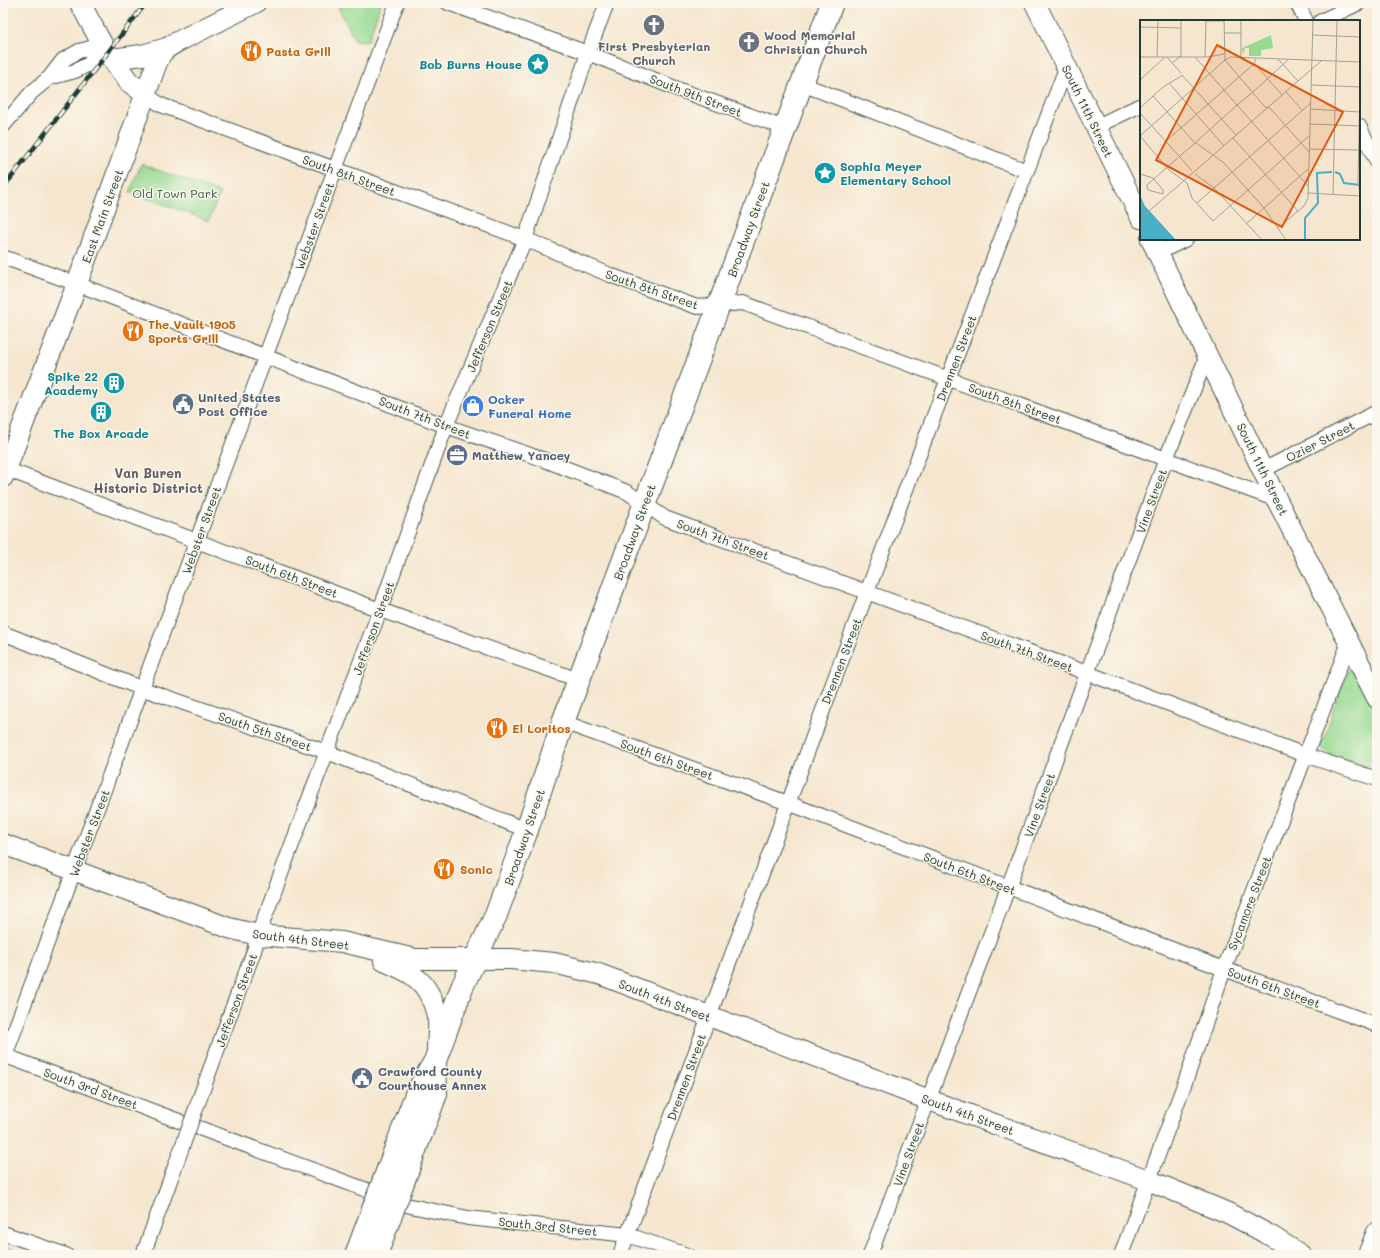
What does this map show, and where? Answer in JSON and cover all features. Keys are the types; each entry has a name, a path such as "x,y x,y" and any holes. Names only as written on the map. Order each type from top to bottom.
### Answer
{"main road":[{"name":"Broadway Street","path":"405,1149 417,1092 436,1059 462,987 496,915 528,830 563,722 832,3"},
{"path":"356,1255 405,1149"},
{"path":"376,1255 405,1149"}],"street":[{"path":"80,3 107,52 129,82 145,94"},
{"path":"3,126 32,92 50,78 75,71 107,52 142,55 167,48 255,3"},
{"name":"Webster Street","path":"4,1056 75,871 397,3"},
{"name":"South 9th Street","path":"448,3 786,128"},
{"name":"Jefferson Street","path":"142,1255 254,951 258,935 380,610 446,426 525,239 588,54 607,3"},
{"name":"South 11th Street","path":"1035,3 1140,216"},
{"path":"1297,3 1306,20"},
{"path":"1323,20 1359,3"},
{"name":"East Main Street","path":"4,471 77,284 145,94 162,54 167,48"},
{"name":"Drennen Street","path":"620,1255 867,592 1066,68"},
{"path":"802,84 1027,171"},
{"name":"South 8th Street","path":"145,94 161,105 525,239 610,275 697,307 742,303 1277,500"},
{"path":"1095,127 1140,105"},
{"path":"1360,128 1371,154"},
{"path":"1155,246 1182,240"},
{"name":"South 11th Street","path":"1155,246 1277,500 1377,698"},
{"name":"South 7th Street","path":"3,257 266,356 446,426 542,459 627,492 665,518 1305,755 1377,779"},
{"name":"Vine Street","path":"870,1255 1008,888 1166,459 1207,356"},
{"name":"Ozier Street","path":"1263,470 1377,412"},
{"name":"South 6th Street","path":"4,471 197,541 380,610 579,680"},
{"name":"South 5th Street","path":"3,633 143,688 327,752 528,830"},
{"name":"Sycamore Street","path":"1121,1255 1188,1074 1224,969 1349,642"},
{"name":"South 6th Street","path":"563,722 788,803 1008,888 1377,1025"},
{"name":"South 4th Street","path":"3,844 230,928 258,935 342,942 415,960 511,958 554,963 599,974 928,1100 1148,1180 1228,1213 1272,1236 1301,1255"},
{"path":"342,942 405,970 426,988 432,1001 438,1022 436,1059"},
{"name":"South 3rd Street","path":"4,1056 179,1121"},
{"path":"199,1128 367,1190"},
{"name":"South 3rd Street","path":"406,1205 468,1218 628,1234 687,1255"},
{"path":"1368,1255 1377,1232"},
{"path":"3,1233 66,1255"}],"shaded area":[{"path":"3,1244 30,1255 3,1255"}],"green space":[{"path":"336,3 381,3 368,41 355,40"},
{"name":"Old Town Park","path":"141,164 220,193 209,221 130,192"},
{"path":"1354,666 1377,708 1377,767 1334,758 1320,746 1326,734 1335,704 1350,667"}],"railway":[{"path":"3,188 146,3"}],"place":[{"name":"First Presbyterian Church","path":"654,25"},
{"name":"Wood Memorial Christian Church","path":"749,42"},
{"name":"Pasta Grill","path":"251,51"},
{"name":"Bob Burns House","path":"538,64"},
{"name":"Sophia Meyer Elementary School","path":"825,173"},
{"name":"The Vault 1905 Sports Grill","path":"133,331"},
{"name":"Spike 22 Academy","path":"114,383"},
{"name":"United States Post Office","path":"183,404"},
{"name":"Ocker Funeral Home","path":"473,406"},
{"name":"The Box Arcade","path":"101,412"},
{"name":"Matthew Yancey","path":"457,455"},
{"name":"El Loritos","path":"497,728"},
{"name":"Sonic","path":"444,869"},
{"name":"Crawford County Courthouse Annex","path":"362,1078"}],"district":[{"name":"Van Buren Historic District","path":"148,480"}]}
